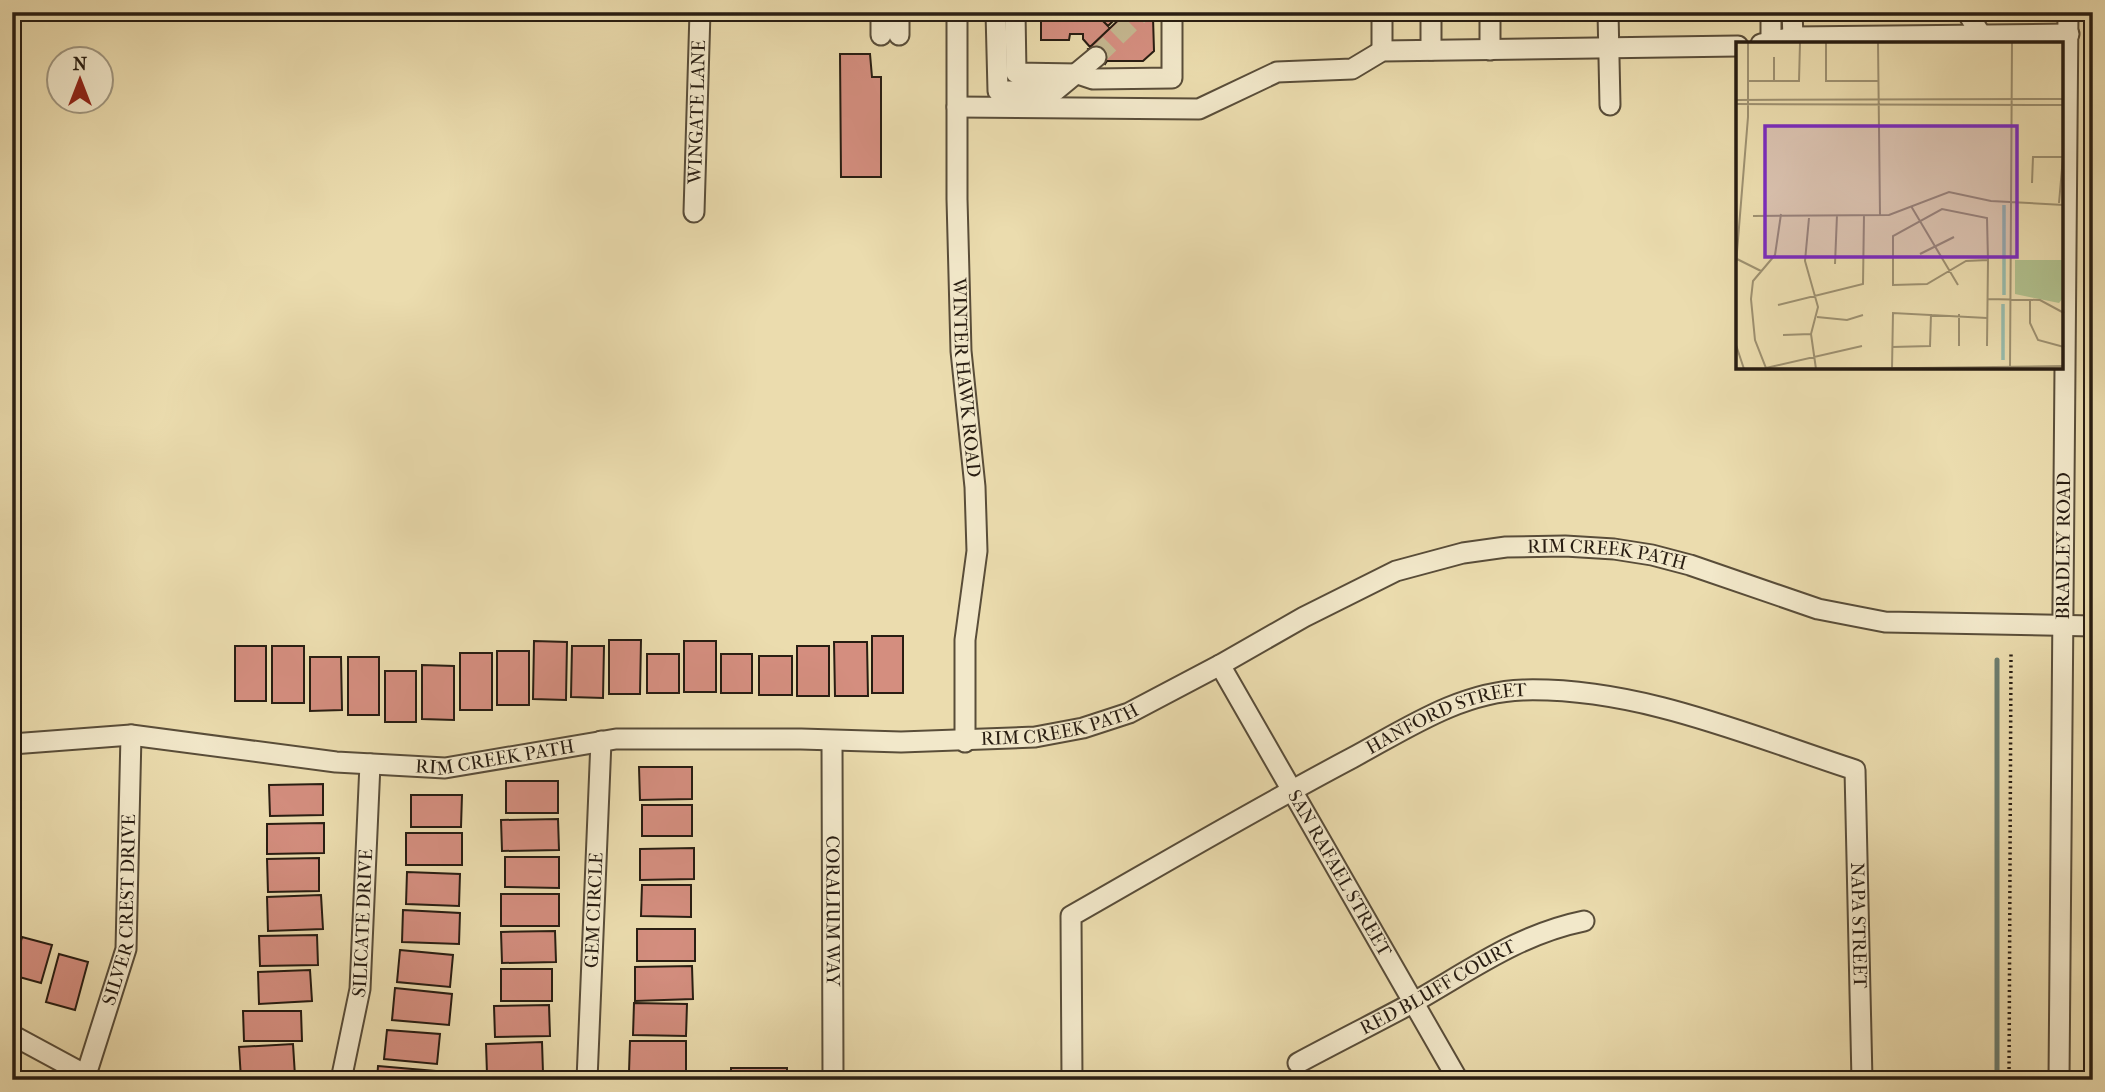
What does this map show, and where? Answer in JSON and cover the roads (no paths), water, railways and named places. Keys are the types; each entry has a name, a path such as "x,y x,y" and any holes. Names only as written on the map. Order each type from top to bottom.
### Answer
{"street":[{"name":"WINGATE LANE","path":"694,212 701,12"},
{"path":"881,12 890,35 902,12"},
{"name":"WINTER HAWK ROAD","path":"957,12 961,351 975,487 977,551 965,640 965,742"},
{"path":"996,12 998,91 1055,92 1096,57"},
{"path":"1006,12 1007,82 1055,83 1078,74"},
{"path":"1015,12 1016,73 1078,74 1093,79 1172,78 1170,12"},
{"path":"1382,12 1382,51"},
{"path":"1431,12 1431,50"},
{"path":"1490,12 1490,50"},
{"path":"1608,12 1610,105"},
{"path":"1766,42 1771,12"},
{"path":"1793,12 1793,41 2069,34"},
{"path":"1967,12 1981,35"},
{"name":"BRADLEY ROAD","path":"2059,1080 2068,12"},
{"path":"957,107 1199,109 1277,72 1352,69 1382,51 1736,46"},
{"name":"RIM CREEK PATH","path":"12,744 131,735 336,762 445,768 616,739 965,742 1035,737 1107,722 1129,713 1304,617 1396,571 1463,553 1536,546 1614,549 1652,555 1690,565 1818,610 1885,622 2093,626"},
{"name":"SAN RAFAEL STREET","path":"1220,665 1458,1080"},
{"name":"HANFORD STREET","path":"1072,1080 1071,916 1292,790 1428,717 1478,695 1522,690 1597,693 1699,719 1855,770"},
{"name":"SILVER CREST DRIVE","path":"84,1077 126,949 131,735"},
{"name":"GEM CIRCLE","path":"587,1080 601,741"},
{"name":"CORALIUM WAY","path":"832,741 833,1080"},
{"name":"SILICATE DRIVE","path":"341,1080 359,989 370,764"},
{"name":"NAPA STREET","path":"1855,770 1862,1080"},
{"name":"RED BLUFF COURT","path":"1298,1063 1521,940 1554,927 1584,921"},
{"path":"12,1035 84,1077"}],"waterway":[{"path":"1997,660 1997,1080"}],"tunnel":[{"path":"1096,57 1142,12"}]}
